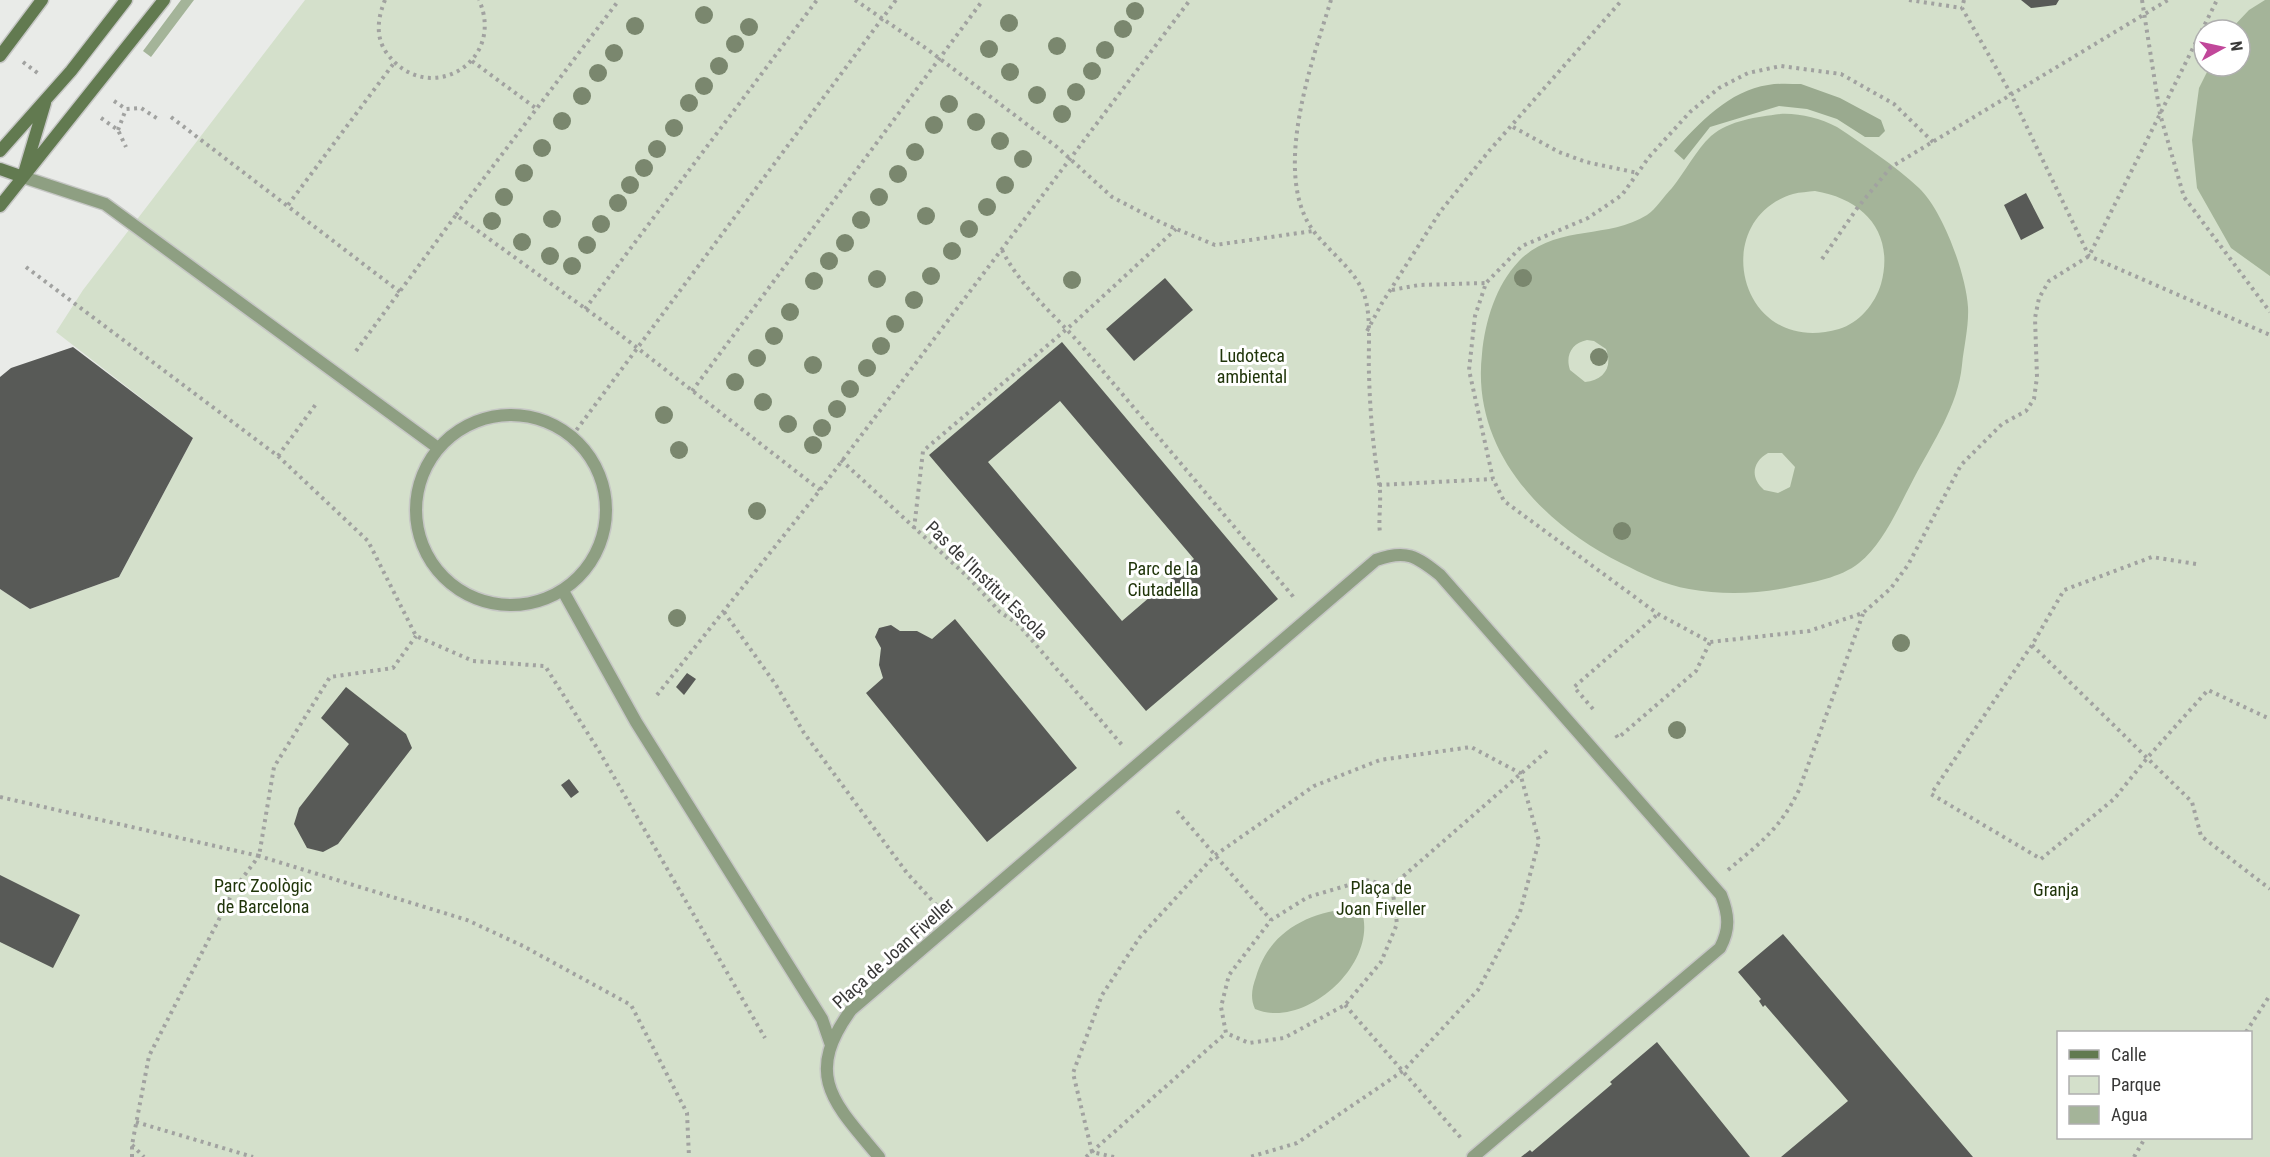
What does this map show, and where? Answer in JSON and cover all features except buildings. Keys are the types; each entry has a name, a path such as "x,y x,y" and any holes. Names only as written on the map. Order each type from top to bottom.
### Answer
{"street":[{"path":"0,56 42,0"},
{"path":"0,151 46,100 126,0"},
{"path":"0,206 164,0"},
{"path":"23,177 46,100"},
{"path":"0,169 105,204 438,448"},
{"path":"517,414 546,421 572,436 592,458 604,486 607,516 600,545 585,571 563,591 536,603 506,606 476,599 450,584 431,561 419,534 416,504 422,474 438,448 460,429 487,417 517,414"},
{"name":"Plaça de Joan Fiveller","path":"879,1157 838,1108 828,1084 827,1057 831,1044 836,1031 851,1010 1376,560 1391,554 1406,554 1423,562 1440,575 1721,895 1728,911 1728,933 1720,948 1474,1156"},
{"path":"563,591 636,722 822,1019 831,1044"}],"path":[{"path":"385,0 379,13 378,31 384,48 394,63 408,74 425,78 442,78 458,72 472,61 481,47 485,29 484,12 479,0"},
{"path":"356,351 619,0"},
{"path":"585,309 817,0"},
{"path":"855,0 939,58 1071,158 1112,197 1176,229 1215,245 1313,231"},
{"path":"572,436 896,0"},
{"path":"692,391 982,0"},
{"path":"657,695 820,490 1190,0"},
{"path":"1331,0 1302,95 1295,170 1300,209 1313,231 1346,265 1366,301 1376,470 1379,485 1378,515 1382,542 1376,560"},
{"path":"1367,332 1440,212 1622,0"},
{"path":"1909,0 1962,8"},
{"path":"1964,0 1962,8 2011,94 2089,256 2270,335"},
{"path":"2142,0 2160,114 2184,197 2270,312"},
{"path":"1822,259 1858,207 1891,166 2168,0"},
{"path":"1933,142 1894,104 1840,74 1780,66 1748,73 1719,88 1690,112 1622,195 1588,218 1522,246 1486,283 1474,316 1469,370 1493,479 1504,501 1658,614 1710,642 1809,631 1863,613 1891,588 1908,565 1961,465 2002,424 2025,411 2034,399 2037,378 2035,318 2039,298 2049,281 2089,256 2217,0"},
{"path":"472,61 537,109"},
{"path":"288,205 394,63"},
{"path":"111,99 126,109 141,108 158,119"},
{"path":"118,130 126,109"},
{"path":"92,111 118,130 126,147"},
{"path":"171,117 400,292"},
{"path":"1513,127 1559,152 1586,162 1638,173"},
{"path":"456,215 637,348 820,490"},
{"path":"914,530 923,451 1068,329 1176,229"},
{"path":"1002,250 1011,269 1068,329 1311,616"},
{"path":"26,267 278,456 368,541 416,636 473,661 544,666 599,751 765,1038"},
{"path":"1391,290 1419,285 1486,283"},
{"path":"278,456 316,404"},
{"name":"Pas de l'Institut Escola","path":"841,460 878,492 914,530 970,579 1000,612 1018,624 1122,745"},
{"path":"1379,485 1493,479"},
{"path":"2196,564 2152,557 2064,590 2032,645 1931,794 2041,859 2114,799 2208,690 2270,719"},
{"path":"723,612 776,686 804,734 907,873 953,922"},
{"path":"1710,883 1769,837 1789,811 1799,790 1863,613"},
{"path":"1600,717 1574,687 1658,614"},
{"path":"132,1157 132,1145 148,1056 235,888 259,856 274,767 330,677 393,668 416,636"},
{"path":"1612,731 1618,738 1696,671 1710,642"},
{"path":"2032,645 2192,802 2201,836 2270,890"},
{"path":"1092,1152 1073,1073 1102,996 1140,938 1214,856 1314,786 1380,760 1471,747 1520,773 1539,840 1520,912 1478,990 1403,1071 1297,1143 1250,1157"},
{"path":"1392,886 1548,750"},
{"path":"0,797 259,856 466,920 532,951 631,1005 687,1113 689,1157"},
{"path":"1177,812 1271,920"},
{"path":"1227,1033 1221,1007 1230,975 1271,920 1308,897 1366,880 1392,886"},
{"path":"1227,1033 1250,1043 1284,1038 1345,1005 1381,962 1397,924 1392,886"},
{"path":"2247,1031 2270,995"},
{"path":"1345,1005 1474,1156"},
{"path":"1086,1157 1227,1033"},
{"path":"136,1122 253,1157"},
{"path":"2134,1157 2144,1139"},
{"path":"132,1145 144,1157"},
{"path":"1092,1152 1114,1157"}],"green space":[{"name":"Parc de la Ciutadella","path":"305,0 2270,0 2270,1157 0,1157 0,589 30,609 119,577 193,438 56,332 83,290"}],"shaded area":[{"path":"1801,84 1840,98 1881,120 1885,131 1879,137 1865,137 1837,119 1807,109 1779,106 1710,127 1684,160 1674,151 1704,120 1741,94 1768,85"}],"water":[{"path":"181,0 194,0 151,57 143,51"},
{"path":"2265,0 2270,0 2270,276 2231,248 2197,188 2192,140 2199,88 2204,78 2252,78 2252,18 2241,18"},
{"path":"1780,114 1802,115 1837,127 1899,171 1928,198 1952,244 1966,293 1968,321 1960,380 1944,423 1890,524 1876,545 1859,563 1826,579 1778,589 1727,593 1689,589 1646,575 1592,546 1564,527 1517,479 1500,451 1488,421 1482,389 1484,342 1489,316 1498,292 1519,261 1533,249 1565,237 1615,228 1647,215 1672,188 1711,136 1735,123","holes":["1815,191 1848,202 1872,221 1879,234 1884,266 1881,284 1865,312 1853,322 1839,329 1805,333 1778,324 1758,306 1746,282 1743,256 1750,230 1766,208 1793,194","1594,341 1606,349 1608,356 1605,372 1592,381 1585,382 1570,370 1568,359 1571,350 1582,342","1768,453 1782,453 1795,467 1790,487 1778,493 1764,490 1759,485 1755,470"]},
{"path":"1353,908 1362,912 1364,932 1359,952 1348,971 1333,988 1315,1001 1295,1010 1275,1013 1255,1009 1252,1001 1253,985 1270,947 1281,936 1306,919"}],"park label":[{"name":"Ludoteca ambiental","path":"1252,365"},
{"name":"Granja","path":"2056,889"},
{"name":"Parc Zoològic de Barcelona","path":"263,895"}]}
